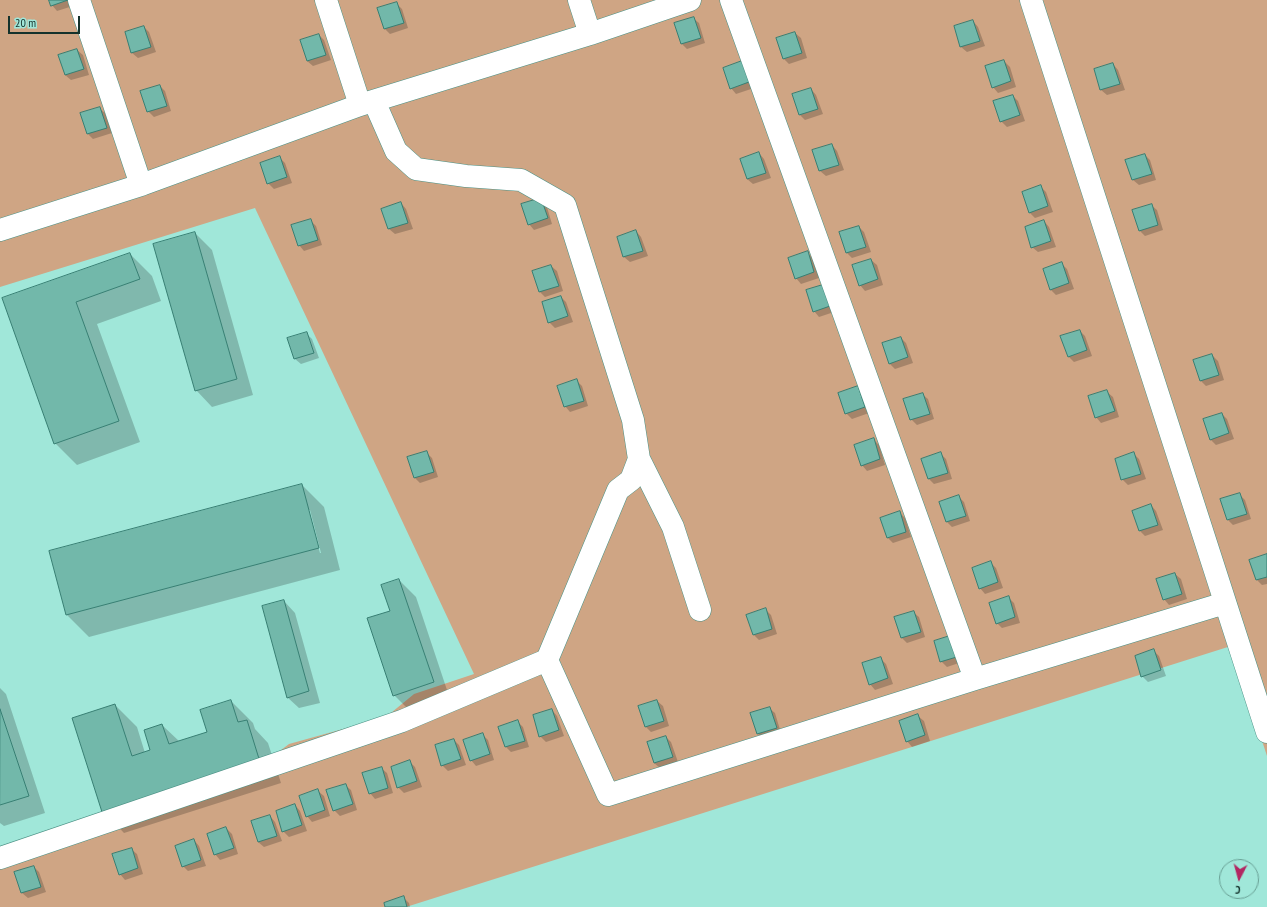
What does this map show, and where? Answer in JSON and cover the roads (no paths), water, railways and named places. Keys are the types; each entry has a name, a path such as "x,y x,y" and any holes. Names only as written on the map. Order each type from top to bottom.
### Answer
{"street":[{"path":"79,0 141,185"},
{"path":"326,0 367,103 396,151 416,169 466,176 521,180 565,205 633,420 639,459 673,527 700,610"},
{"path":"579,0 590,34"},
{"path":"0,230 141,185 367,103 590,34 690,0"},
{"path":"731,0 974,679"},
{"path":"1031,0 1267,732"},
{"path":"0,858 402,721 547,660 618,490 630,480 639,459"},
{"path":"547,660 608,795 974,679 1225,603"}]}
